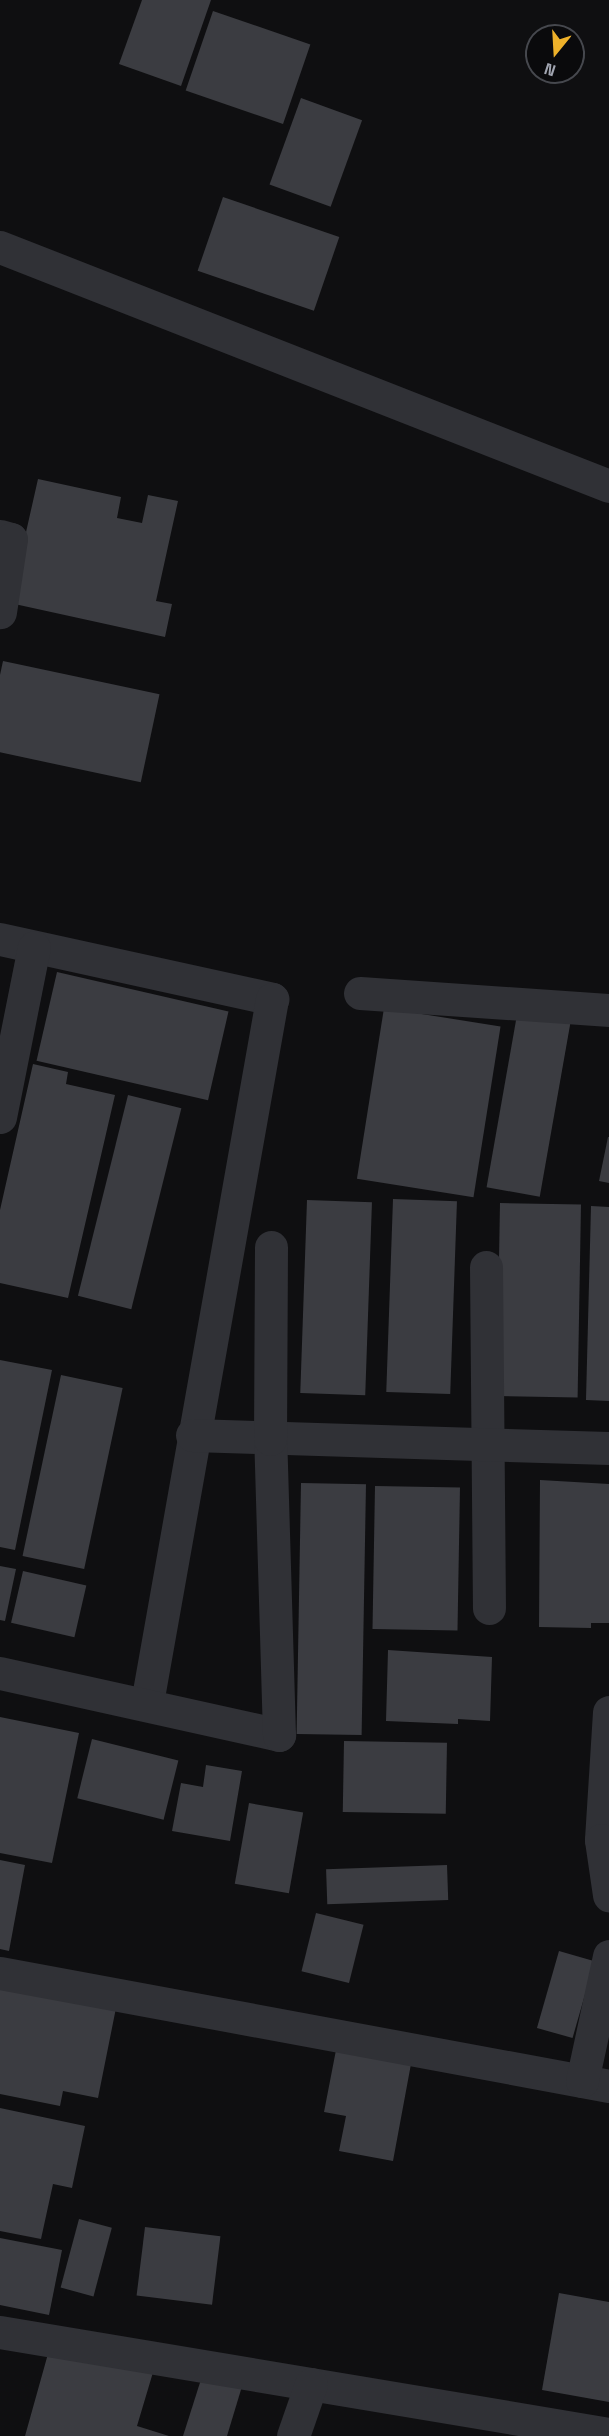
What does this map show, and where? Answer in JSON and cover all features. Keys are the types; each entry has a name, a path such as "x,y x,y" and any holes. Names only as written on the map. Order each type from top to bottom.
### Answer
{"street":[{"path":"0,247 609,486"},
{"path":"0,536 12,539 0,612"},
{"path":"0,939 272,999 192,1435 147,1703"},
{"path":"0,1117 33,947"},
{"path":"360,993 609,1010"},
{"path":"0,1673 147,1703 279,1735 270,1439 271,1247"},
{"path":"486,1267 490,1447 489,1608"},
{"path":"192,1435 490,1447 609,1448"},
{"path":"609,1712 601,1840 609,1895"},
{"path":"0,1973 595,2083 609,1956"},
{"path":"0,2332 609,2434"},
{"path":"293,2436 311,2384"}],"building":[{"path":"142,0 211,0 181,86 119,64"},
{"path":"213,11 310,45 283,124 186,90"},
{"path":"301,98 362,120 331,207 270,184"},
{"path":"223,197 339,237 314,311 198,271"},
{"path":"38,479 121,497 117,518 142,523 148,495 178,501 156,601 172,604 165,637 10,603"},
{"path":"3,661 160,694 141,782 0,752 0,675"},
{"path":"57,972 228,1012 208,1100 37,1061"},
{"path":"384,1008 501,1026 473,1197 357,1179"},
{"path":"518,1009 571,1018 540,1197 487,1187"},
{"path":"33,1064 68,1072 66,1084 115,1095 68,1298 0,1283 0,1210"},
{"path":"128,1095 181,1108 131,1309 78,1296"},
{"path":"609,1137 609,1183 599,1181"},
{"path":"393,1199 457,1201 450,1394 386,1392"},
{"path":"307,1200 372,1202 365,1395 300,1393"},
{"path":"500,1203 581,1204 578,1397 497,1396"},
{"path":"591,1206 609,1207 609,1401 586,1400"},
{"path":"0,1360 52,1370 15,1550 0,1547"},
{"path":"61,1375 123,1388 84,1569 23,1556"},
{"path":"540,1480 609,1484 609,1623 591,1623 591,1628 539,1627"},
{"path":"301,1483 366,1484 362,1735 297,1734"},
{"path":"375,1486 460,1487 457,1630 373,1629"},
{"path":"0,1566 16,1569 5,1621 0,1620"},
{"path":"23,1571 86,1586 74,1637 11,1623"},
{"path":"388,1650 492,1657 490,1721 458,1719 458,1724 386,1721"},
{"path":"0,1717 79,1733 52,1863 0,1853"},
{"path":"92,1739 178,1761 164,1820 77,1798"},
{"path":"344,1741 447,1743 446,1814 343,1812"},
{"path":"206,1765 242,1771 230,1841 172,1831 181,1783 203,1787"},
{"path":"249,1803 303,1813 289,1893 235,1884"},
{"path":"0,1860 25,1865 9,1951 0,1949"},
{"path":"447,1865 448,1900 327,1904 326,1869"},
{"path":"316,1913 364,1925 349,1983 301,1971"},
{"path":"559,1951 595,1961 573,2038 537,2028"},
{"path":"0,1983 116,2008 98,2098 63,2091 60,2106 0,2094"},
{"path":"336,2050 411,2064 393,2161 339,2151 346,2116 324,2112"},
{"path":"0,2108 85,2126 72,2188 53,2184 41,2239 0,2231"},
{"path":"79,2219 112,2228 93,2296 61,2288"},
{"path":"145,2227 220,2236 212,2305 137,2295"},
{"path":"0,2238 62,2250 49,2315 0,2305"},
{"path":"559,2293 609,2302 609,2402 542,2390"},
{"path":"51,2343 154,2369 137,2426 169,2436 25,2436"},
{"path":"204,2370 243,2383 227,2436 183,2436"}]}
